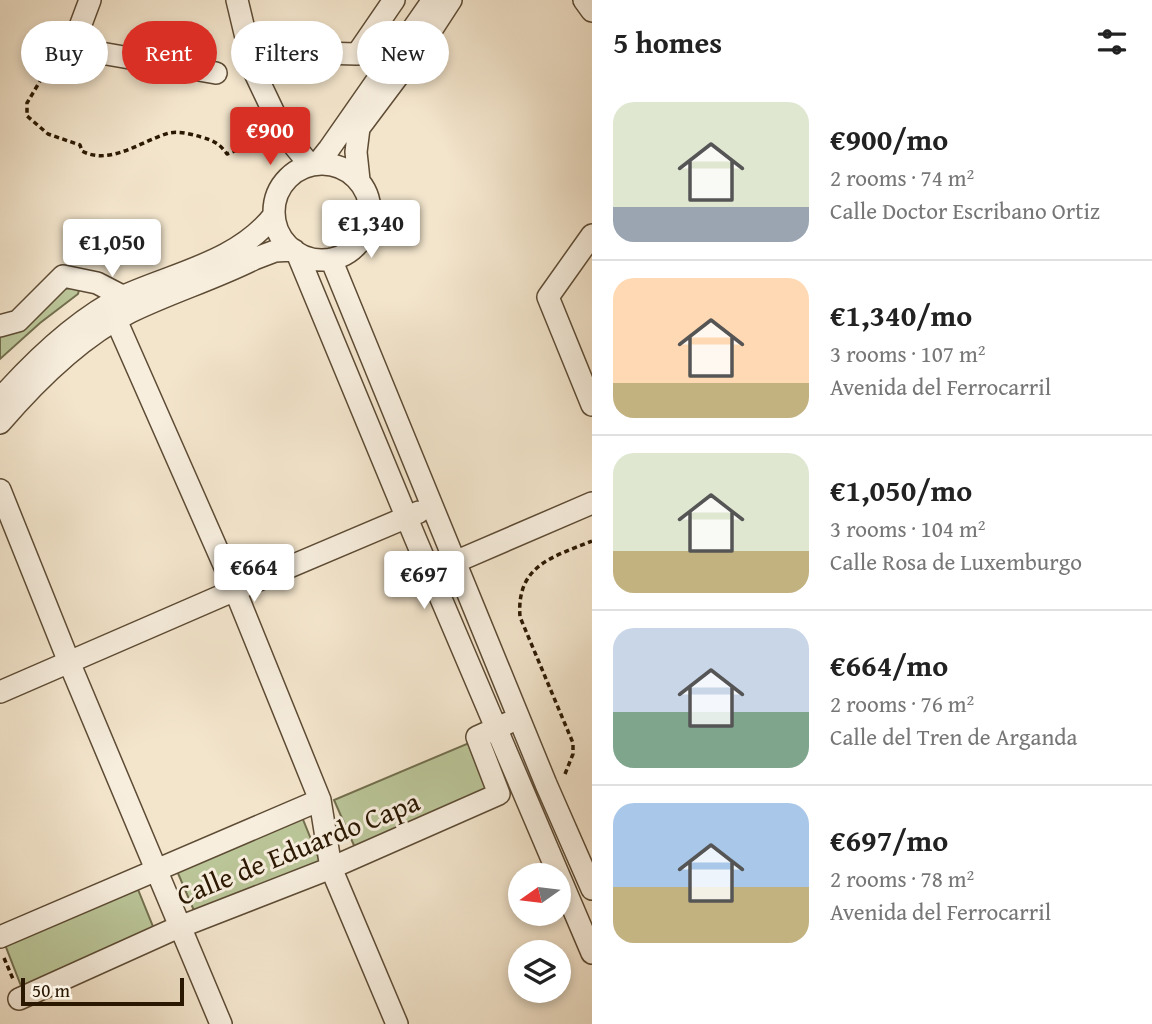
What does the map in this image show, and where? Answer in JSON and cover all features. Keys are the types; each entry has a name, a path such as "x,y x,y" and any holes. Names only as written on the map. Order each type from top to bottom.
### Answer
{"street":[{"path":"82,21 90,0"},
{"path":"237,0 242,21"},
{"path":"343,54 357,54 394,0"},
{"path":"433,0 329,149 314,164 296,172 284,183 276,198 274,215 277,228 295,251 592,953"},
{"path":"0,423 53,369 92,336 116,320 275,251 295,251 319,260 331,259 346,253 359,243 367,228 370,211 367,195 359,180 355,152 359,128 452,0"},
{"path":"584,0 592,11"},
{"path":"260,84 283,132 314,164 332,164 347,170 359,180"},
{"path":"0,399 41,356 83,322 124,297 237,248 262,230 274,215"},
{"path":"592,235 548,297 592,405"},
{"path":"331,259 546,785 592,889"},
{"path":"0,326 18,321 63,276 97,283 124,297"},
{"path":"116,320 235,590 320,800 331,868 397,1024"},
{"path":"0,490 65,664 157,871 221,1024"},
{"path":"455,562 592,503"},
{"path":"0,692 432,507"},
{"path":"496,728 519,719"},
{"name":"Calle de Eduardo Capa","path":"19,999 180,926 331,868 499,794 477,737 496,728"},
{"path":"0,937 320,800"}],"path":[{"path":"38,84 27,103 26,116 48,134 80,145 82,151 93,157 116,154 172,132 218,142 227,154 283,132"},
{"path":"546,785 563,777 570,767 573,743 520,617 519,601 523,585 534,569 549,559 592,541"}],"green space":[{"path":"63,289 79,290 78,294 0,359 0,334"},
{"path":"469,743 490,794 356,850 334,800"},
{"path":"302,817 321,864 195,913 177,871"},
{"path":"137,887 156,934 23,991 4,942"}]}
